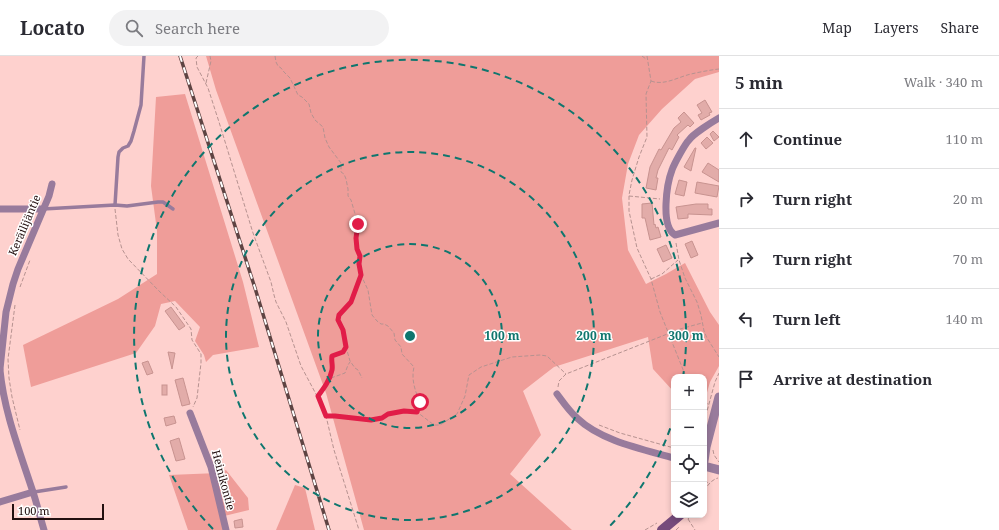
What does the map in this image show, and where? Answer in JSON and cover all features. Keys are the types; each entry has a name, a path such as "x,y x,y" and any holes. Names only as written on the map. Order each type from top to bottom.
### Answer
{"main road":[{"path":"662,530 682,518"}],"street":[{"path":"719,118 689,140 672,169 666,199 667,221 674,235 719,223"},
{"name":"Keräilijäntie","path":"44,530 12,430 1,383 0,359 6,312 13,284 42,209 49,196 52,184"},
{"path":"0,209 42,209"},
{"path":"557,394 578,420 599,434 612,440 671,457"},
{"path":"706,446 719,397"},
{"name":"Heinikontie","path":"190,413 211,467 226,530"},
{"path":"707,467 719,470"},
{"path":"0,502 33,492"}],"lane":[{"path":"115,205 119,152 128,146 132,141 141,105 144,56"},
{"path":"42,209 115,205 127,206 163,202 173,209"},
{"path":"33,492 66,487"}],"path":[{"path":"206,84 210,72 210,56"},
{"path":"275,56 278,66 290,78 298,95 309,104 311,113 315,120 323,127 325,138 329,147 340,163 341,172 344,174 346,179 348,196 351,200 358,224 356,238 357,249 360,256 359,264 361,275 368,290 372,315 381,324 388,326 394,334 395,340 401,347 402,354 414,367 412,378 420,402 417,412"},
{"path":"642,56 647,59"},
{"path":"647,56 650,81 646,94 647,137 639,157 629,196 629,211 637,248 652,279 660,312 685,374"},
{"path":"196,57 198,67 220,122 253,233 271,282 274,295 286,322 305,376 318,396 326,416 334,450 359,530"},
{"path":"650,81 656,83 666,82 690,74 719,69"},
{"path":"629,196 666,199"},
{"path":"115,205 118,235 122,249 128,259 176,307 191,329 192,340 201,354 197,398 190,413"},
{"path":"674,235 679,260 685,278 697,302 704,331 719,357"},
{"path":"20,287 30,258"},
{"path":"652,279 662,274 679,260"},
{"path":"361,275 351,302 339,315 338,320 343,330 350,361 358,370 362,378"},
{"path":"16,301 8,359 12,397 20,432"},
{"path":"557,394 559,381 566,374 668,333 702,323"},
{"path":"318,396 330,378 333,367 331,360 332,356 343,352 346,347"},
{"path":"326,416 371,420 382,418 388,414 404,411 417,412 434,425 440,425 457,414 465,396 470,374 481,367 512,357 540,355 547,356 566,374"},
{"path":"330,378 345,373 350,361"},
{"path":"599,425 620,433 671,447"},
{"path":"713,449 714,455 719,462"},
{"path":"707,486 713,480 719,478"},
{"path":"685,518 695,530"}],"shaded area":[{"path":"206,56 719,56 719,72 695,79 662,109 639,135 628,164 622,198 628,250 646,284 685,263 710,312 719,325 719,366 710,382 707,392 707,374 671,374 671,389 653,369 648,337 554,367 523,391 541,435 510,474 572,530 364,530 326,393 216,90"},
{"path":"185,94 243,282 259,347 213,355 206,362 204,355 195,341 200,327 175,301 161,304 155,326 136,353 31,387 23,345 118,299 157,274 157,231 151,186 156,97"},
{"path":"226,470 248,498 249,510 220,517 223,530 188,530 169,475 218,473"},
{"path":"295,485 305,488 315,530 276,530"}],"building":[{"path":"705,100 712,112 709,113 710,115 701,120 698,115 702,113 697,105"},
{"path":"684,112 694,123 690,127 688,125 677,135 679,137 672,150 669,148 658,170 656,190 646,188 650,167 659,149 661,150 674,128 681,122 678,118"},
{"path":"713,131 719,137 714,141 710,134"},
{"path":"707,137 713,143 706,149 701,143"},
{"path":"696,148 691,171 684,167"},
{"path":"708,163 719,170 719,182 702,172"},
{"path":"679,180 687,182 684,196 675,194"},
{"path":"697,182 719,186 717,197 695,193"},
{"path":"652,203 654,225 655,224 656,228 658,227 661,237 650,240 645,218 642,218 642,204"},
{"path":"708,204 708,209 712,209 712,215 688,214 688,218 678,219 676,207"},
{"path":"692,241 698,255 691,258 685,244"},
{"path":"666,245 672,258 663,262 657,249"},
{"path":"171,307 185,326 179,330 165,311"},
{"path":"168,352 175,353 172,369"},
{"path":"148,361 153,373 147,375 142,363"},
{"path":"183,378 190,404 182,406 175,380"},
{"path":"162,385 167,385 167,395 162,395"},
{"path":"174,416 176,423 166,426 164,418"},
{"path":"179,438 185,459 176,461 170,441"},
{"path":"242,519 243,527 235,528 234,521"}],"railway":[{"path":"180,56 255,288 329,530"}],"route":[{"path":"358,224 356,238 357,249 360,256 359,264 361,275 351,302 339,315 338,320 343,330 346,347 343,352 332,356 331,360 333,367 330,378 318,396 326,416 362,420 382,418 388,414 404,411 417,412 420,402"}]}
